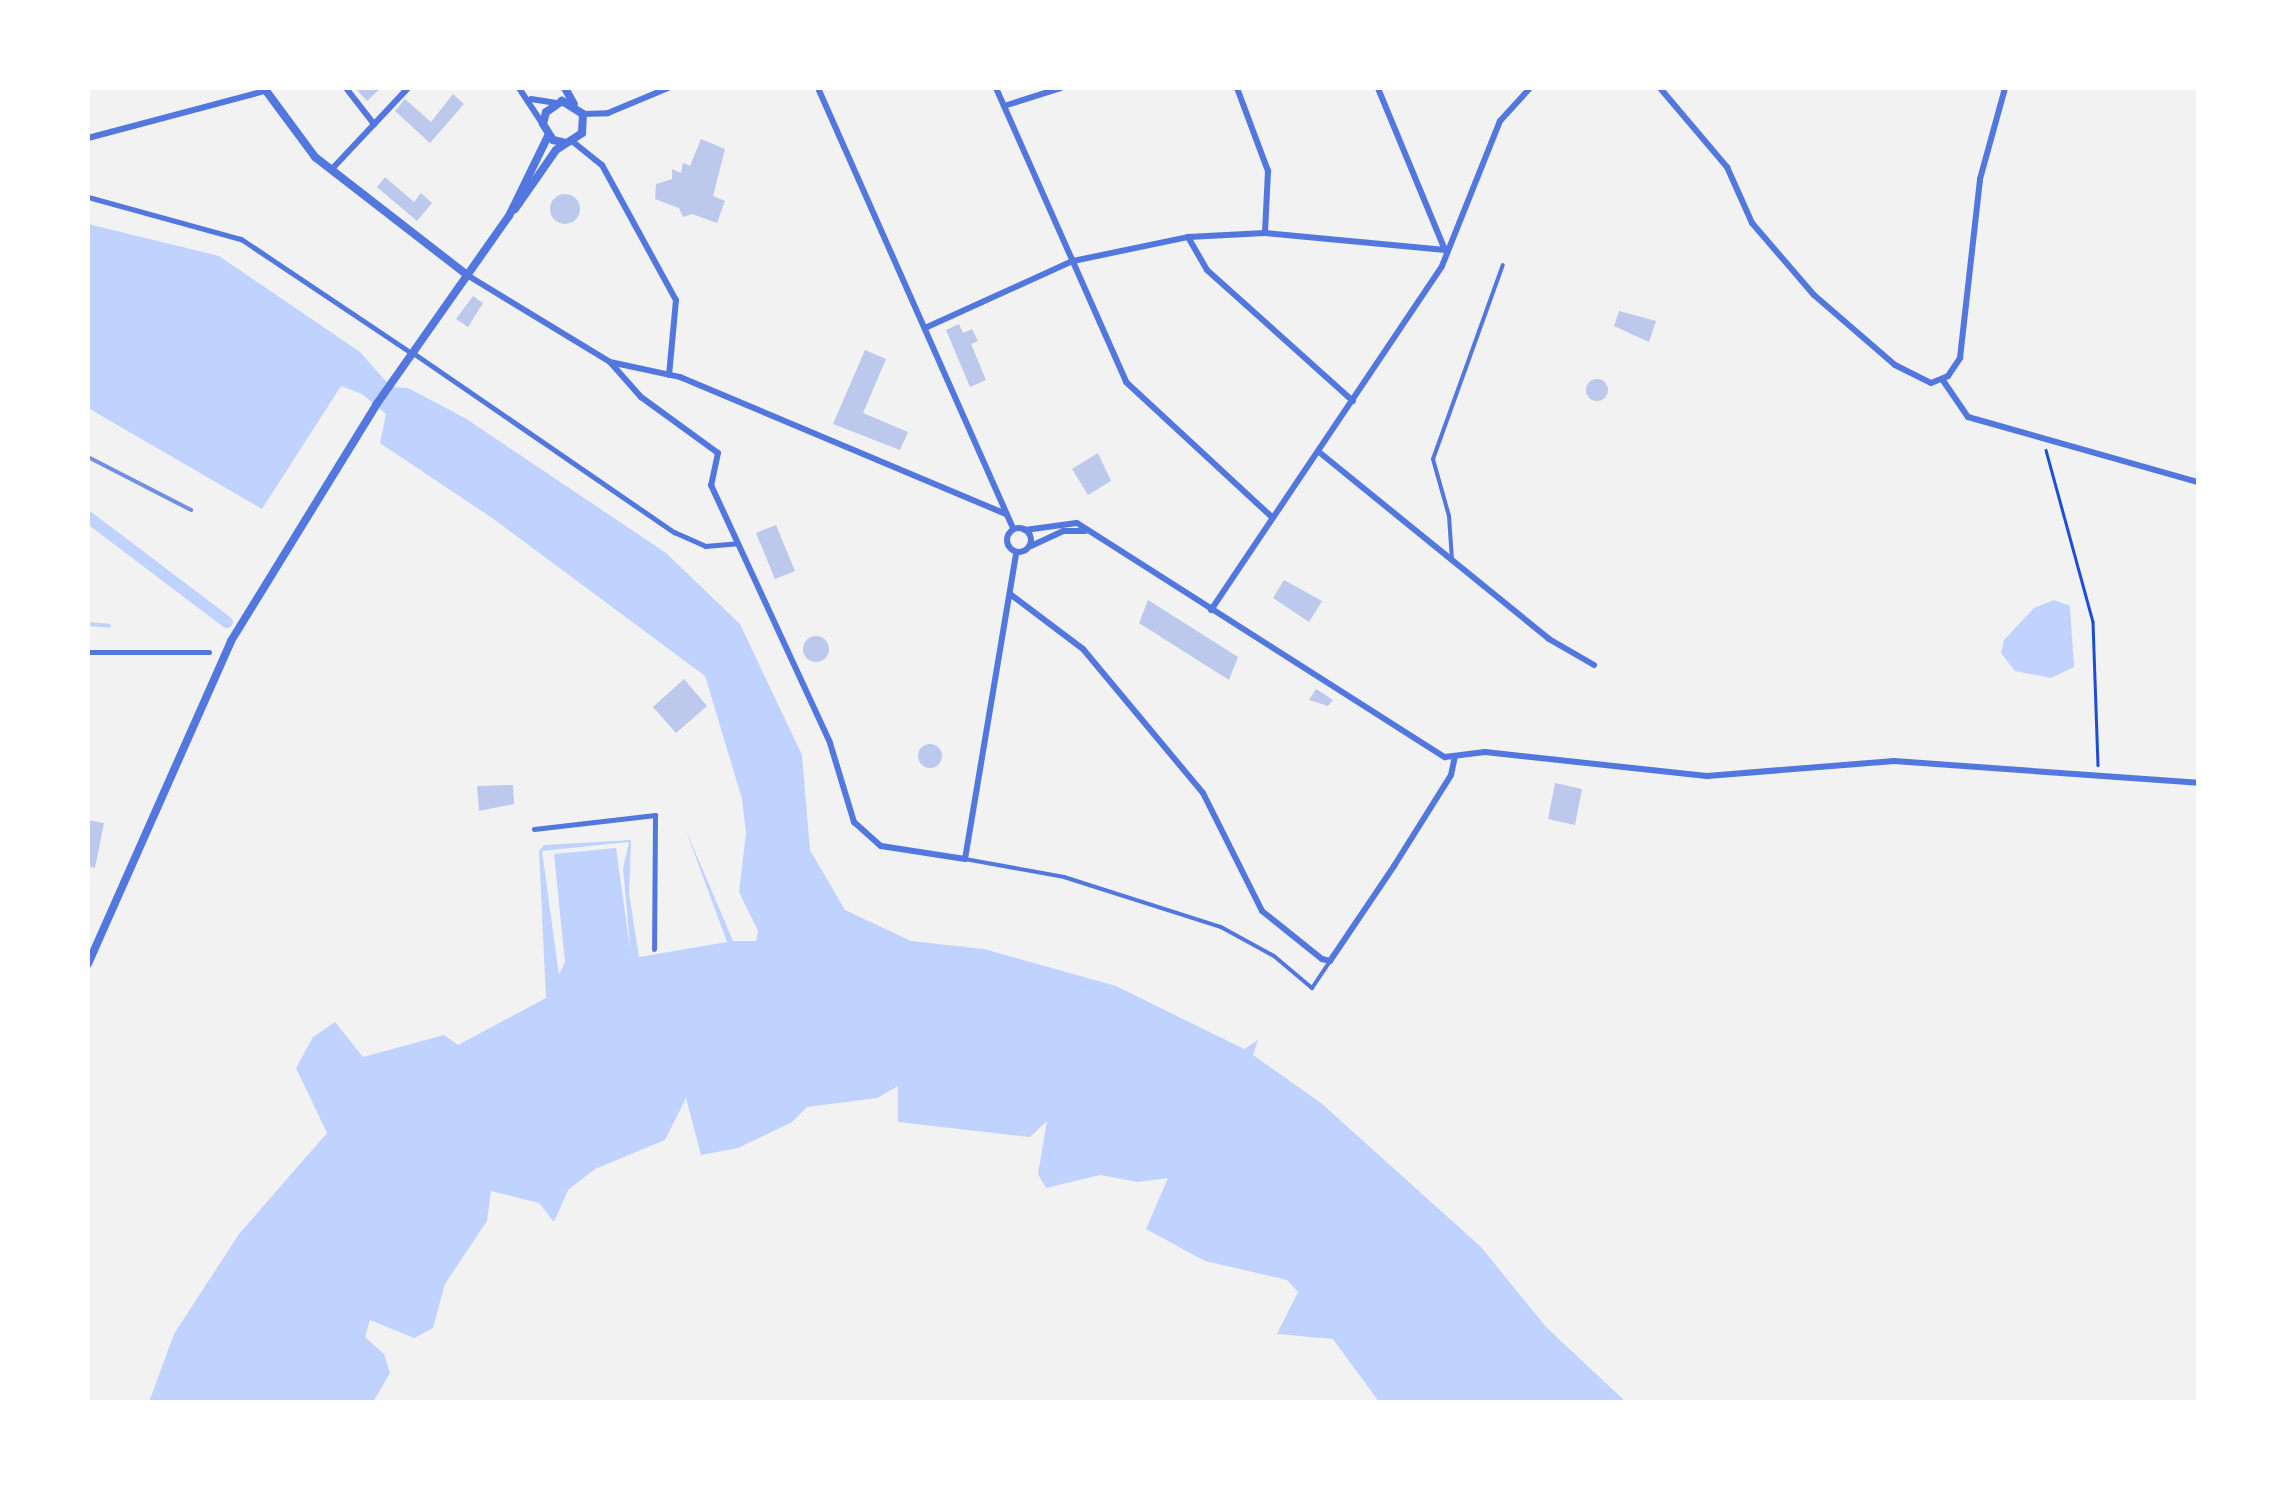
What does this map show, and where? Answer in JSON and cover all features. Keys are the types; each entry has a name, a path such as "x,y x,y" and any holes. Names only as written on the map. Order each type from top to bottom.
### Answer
{"street":[{"path":"346,88 374,124"},
{"path":"331,170 408,88"},
{"path":"509,216 548,136 530,99 519,88"},
{"path":"88,964 230,641 376,405 509,216 584,126 583,114 564,88"},
{"path":"583,114 608,113 668,88"},
{"path":"818,88 1013,529"},
{"path":"996,88 1126,382 1273,518"},
{"path":"1004,106 1061,88"},
{"path":"1237,88 1268,171 1265,233"},
{"path":"1378,88 1445,250"},
{"path":"1210,610 1442,266 1445,250 1500,121 1530,88"},
{"path":"1660,88 1720,158 1752,223 1814,295 1906,373 1925,382 1942,380 1960,358 1982,168 2004,88"},
{"path":"88,138 264,89 331,170 467,275 610,362 641,397 718,453 711,486 830,743 864,836 909,855 965,859 1016,553"},
{"path":"530,99 574,104"},
{"path":"543,124 555,103"},
{"path":"548,136 569,142 602,165 676,300 669,375"},
{"path":"88,197 241,239 407,350"},
{"path":"925,328 1073,261 1188,237 1265,233 1445,250"},
{"path":"1188,237 1206,270 1353,401"},
{"path":"416,355 674,532 704,546 738,543"},
{"path":"610,362 669,375 1006,514"},
{"path":"1942,380 1963,414 2198,482"},
{"path":"1319,452 1549,639 1594,665"},
{"path":"1013,529 1068,521 1436,754 1485,752 1707,776 1894,761 2098,772 2198,783"},
{"path":"1013,529 1006,542 1016,553"},
{"path":"1025,530 1030,547"},
{"path":"1016,553 1063,531 1086,532"},
{"path":"1009,594 1067,635 1202,793 1262,912 1330,961 1451,776 1455,756"},
{"path":"88,652 209,652"},
{"path":"534,829 656,814 654,949"}],"lane":[{"path":"1452,560 1452,533 1433,459 1503,265"},
{"path":"965,859 1050,874 1221,927 1274,956 1312,988 1330,961"}],"path":[{"path":"2042,439 2093,622 2098,772"}],"water":[{"path":"88,224 219,256 360,352 391,387 408,388 465,418 666,553 740,624 802,755 810,850 845,910 911,941 984,949 1116,986 1244,1049 1258,1040 1253,1055 1321,1103 1481,1247 1546,1327 1626,1402 1379,1402 1333,1339 1277,1334 1298,1292 1287,1280 1205,1261 1146,1229 1168,1178 1138,1182 1100,1175 1046,1188 1038,1174 1047,1121 1030,1137 898,1122 898,1086 877,1098 807,1107 792,1122 738,1148 701,1155 686,1098 665,1140 595,1169 568,1190 554,1222 539,1203 491,1191 487,1221 445,1284 433,1328 414,1338 370,1320 365,1337 384,1354 390,1373 373,1402 149,1402 174,1334 239,1234 327,1133 296,1068 313,1037 335,1022 363,1057 444,1035 458,1045 546,998 539,851 544,845 631,840 629,893 639,957 727,942 685,828 733,941 756,941 758,931 739,892 746,833 742,799 705,676 495,520 380,443 386,414 362,394 341,386 262,509 88,408"},
{"path":"2054,600 2070,606 2074,667 2051,678 2015,671 2001,653 2004,640 2034,608"}],"pier":[{"path":"629,842 623,869 631,955 616,848 554,854 565,962 559,975 542,851"}],"building":[{"path":"355,88 381,88 367,101"},
{"path":"453,94 464,104 430,143 395,111 405,99 431,122"},
{"path":"701,139 725,149 713,196 725,201 717,223 692,214 683,217 679,208 655,199 656,184 672,179 672,169 681,173 683,163 690,166"},
{"path":"385,177 414,202 421,193 432,203 417,221 377,187"},
{"path":"565,194 575,199 580,209 575,219 565,224 555,219 550,209 555,199"},
{"path":"473,296 483,303 468,327 456,319"},
{"path":"1619,311 1656,321 1649,342 1614,326"},
{"path":"959,324 963,333 972,329 978,341 971,344 986,380 970,387 946,330"},
{"path":"865,350 886,359 863,413 908,432 900,450 833,424"},
{"path":"1597,379 1605,382 1605,398 1597,401 1589,398 1586,390 1589,382"},
{"path":"1098,453 1111,481 1088,495 1072,469"},
{"path":"776,525 795,571 775,579 756,533"},
{"path":"1284,580 1322,601 1309,622 1273,598"},
{"path":"1148,600 1238,657 1229,680 1139,623"},
{"path":"816,636 825,640 829,649 825,658 816,662 807,658 803,649 807,640"},
{"path":"684,679 707,706 676,733 653,707"},
{"path":"1316,689 1333,700 1328,706 1309,700"},
{"path":"930,744 942,756 930,768 918,756"},
{"path":"1555,783 1582,789 1575,825 1548,819"},
{"path":"513,785 514,804 479,811 477,786"},
{"path":"88,820 104,823 95,868 88,866"}],"waterway":[{"path":"88,517 227,622"},
{"path":"88,624 109,626"}],"railway":[{"path":"88,457 191,510"}]}
